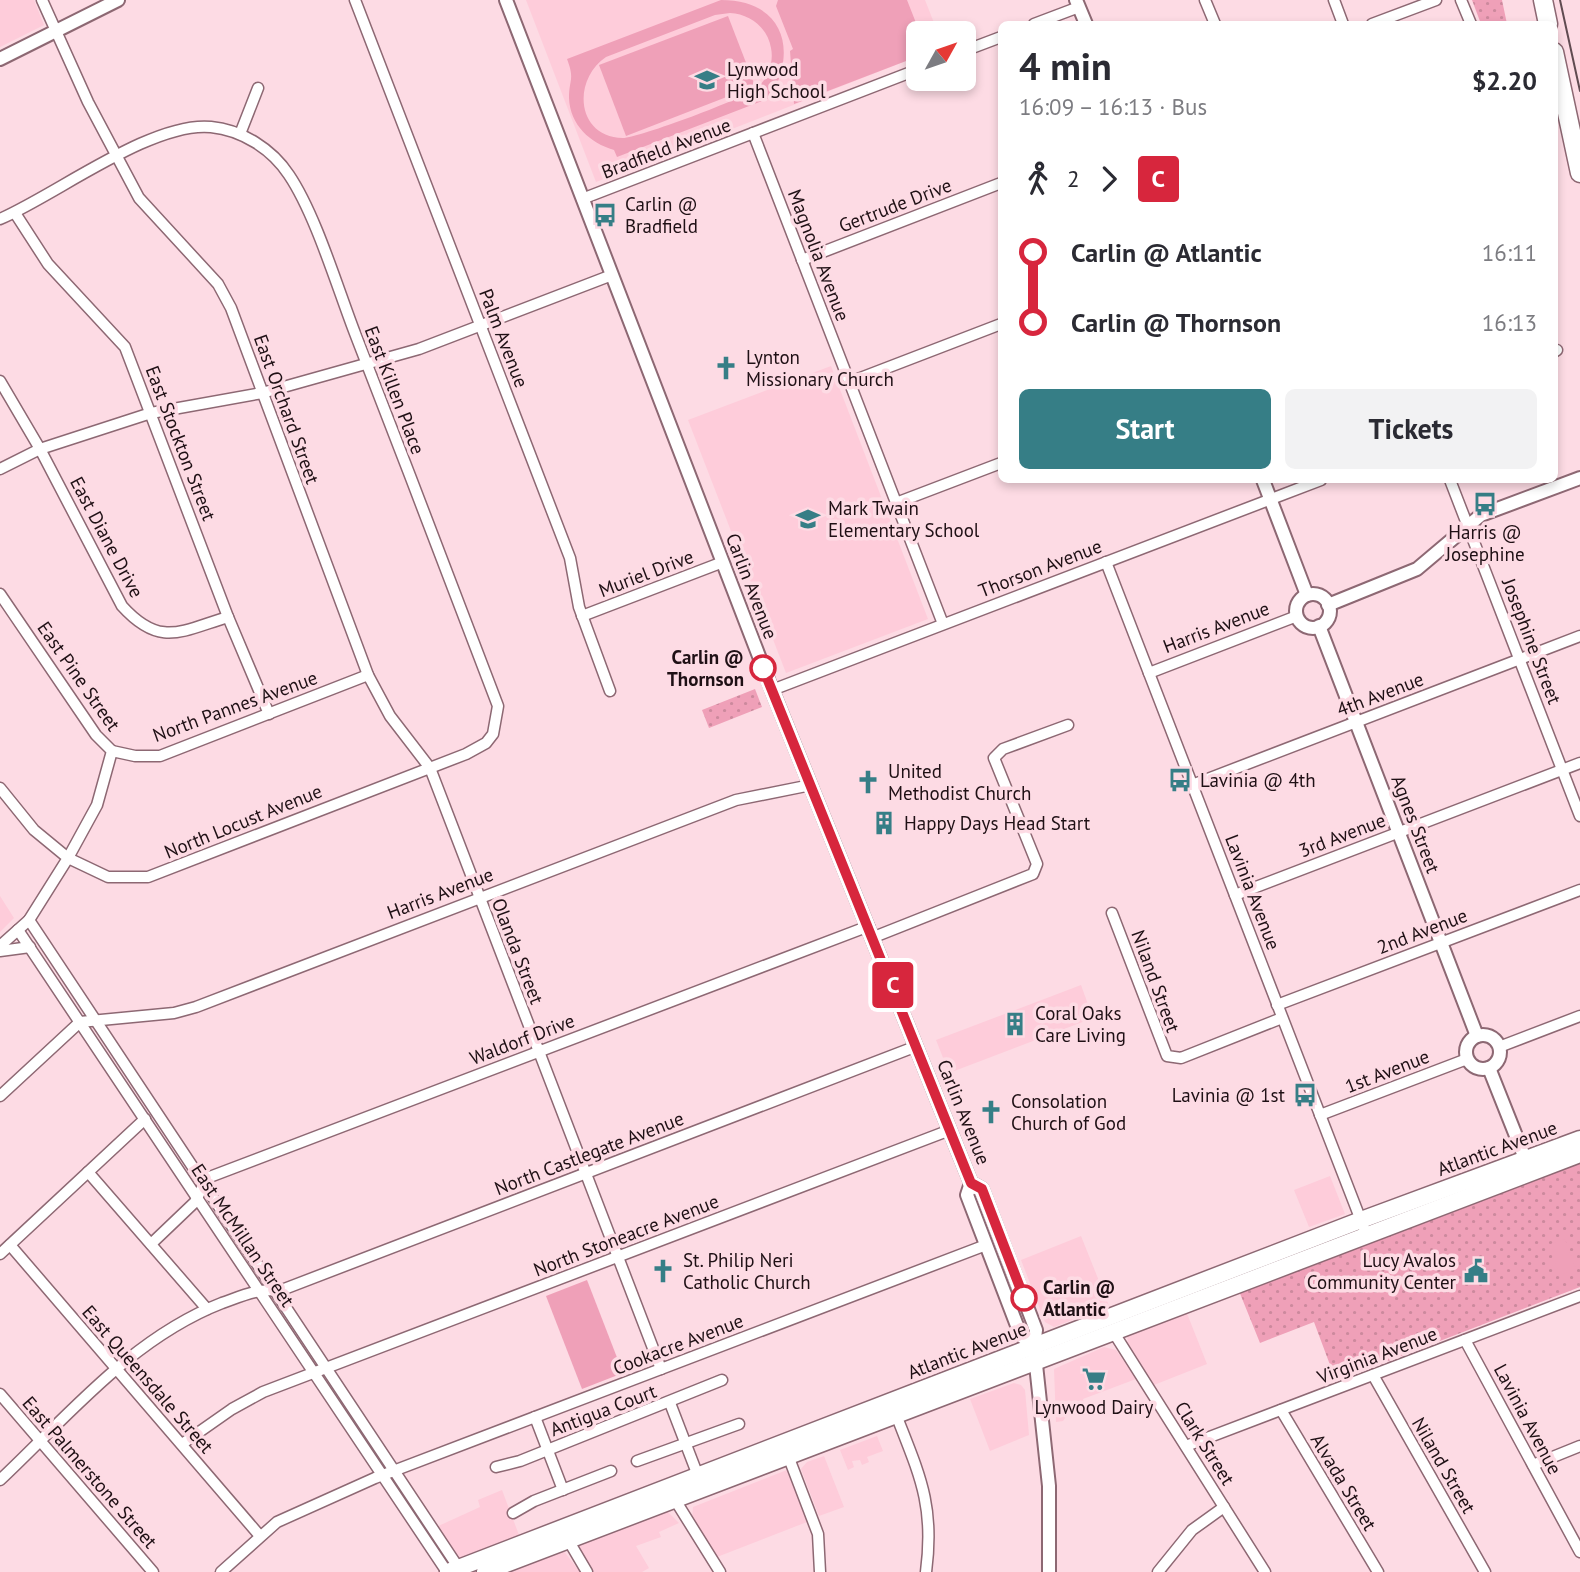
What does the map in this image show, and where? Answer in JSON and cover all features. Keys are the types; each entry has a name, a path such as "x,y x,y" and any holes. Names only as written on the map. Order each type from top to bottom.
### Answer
{"highway":[{"path":"1543,0 1547,21"},
{"path":"1558,71 1580,173"}],"main road":[{"name":"Atlantic Avenue","path":"1528,1167 1580,1139"},
{"name":"Atlantic Avenue","path":"454,1571 565,1534 893,1409 1034,1346 1528,1167 1580,1154"},
{"name":"Atlantic Avenue","path":"893,1409 1038,1364 1364,1228"},
{"name":"Atlantic Avenue","path":"485,1572 565,1534"}],"street":[{"name":"East Orchard Street","path":"41,0 116,157 150,212 224,292 368,675 390,716 430,768 449,820"},
{"path":"4,57 118,0"},
{"name":"Palm Avenue","path":"355,0 570,558 582,617 610,691"},
{"name":"Carlin Avenue","path":"506,0 772,690 971,1183 982,1189 1036,1330 1034,1346 1038,1364 1049,1494 1049,1572"},
{"path":"1206,0 1214,21"},
{"path":"1334,0 1342,21"},
{"path":"1380,21 1436,0"},
{"path":"1461,0 1470,21"},
{"path":"1041,21 1078,4 1085,21"},
{"path":"976,46 998,38"},
{"name":"Bradfield Avenue","path":"582,199 906,74"},
{"path":"240,134 258,88"},
{"name":"East Killen Place","path":"0,219 116,157 180,130 211,127 240,134 276,158 302,197 498,706 497,725 486,743 430,768"},
{"name":"Magnolia Avenue","path":"753,133 943,624"},
{"name":"Gertrude Drive","path":"802,260 998,184"},
{"name":"East Stockton Street","path":"15,213 48,264 125,347 228,617 269,714"},
{"path":"0,469 40,449 151,413 262,393 419,349 612,275"},
{"path":"850,382 998,325"},
{"name":"East Diane Drive","path":"0,381 40,449 122,606 139,626 158,634 179,632 228,617"},
{"path":"896,503 998,464"},
{"path":"1328,605 1417,569 1481,515 1580,478"},
{"path":"1264,483 1307,595"},
{"name":"Thorson Avenue","path":"772,690 1313,483"},
{"name":"Josephine Street","path":"1451,483 1580,816"},
{"name":"Muriel Drive","path":"582,617 723,562"},
{"name":"Lavinia Avenue","path":"1106,562 1364,1228"},
{"name":"East Pine Street","path":"0,594 96,735 112,751 97,805 68,858"},
{"path":"1307,595 1317,595 1328,605 1327,620 1319,626 1304,625 1297,616 1298,601 1307,595"},
{"name":"Harris Avenue","path":"1149,673 1297,616"},
{"name":"Agnes Street","path":"1319,626 1477,1036"},
{"name":"4th Avenue","path":"1192,785 1580,636"},
{"name":"North Pannes Avenue","path":"112,751 135,756 160,756 368,675"},
{"name":"Waldorf Drive","path":"204,1184 207,1178 538,1052 871,931 1023,880 1036,871 1037,864 995,761 996,754 1068,725"},
{"name":"3rd Avenue","path":"1235,895 1580,763"},
{"name":"North Locust Avenue","path":"68,858 108,877 148,877 430,768"},
{"name":"Harris Avenue","path":"80,1022 94,1018 186,1011 736,800 811,785"},
{"path":"0,788 34,830 68,858 29,920 0,949"},
{"name":"Olanda Street","path":"449,820 661,1369"},
{"name":"2nd Avenue","path":"1278,1005 1580,890"},
{"name":"Niland Street","path":"1112,913 1163,1050 1170,1058 1181,1058 1282,1018"},
{"name":"East McMillan Street","path":"29,920 394,1471 454,1571"},
{"name":"East McMillan Street","path":"18,930 382,1475 454,1571"},
{"path":"0,949 30,947"},
{"path":"1499,1047 1580,1016"},
{"path":"0,1097 80,1022"},
{"path":"1477,1036 1492,1038 1499,1047 1499,1058 1489,1068 1475,1068 1467,1059 1467,1046 1477,1036"},
{"name":"North Castlegate Avenue","path":"259,1290 279,1291 917,1046"},
{"name":"1st Avenue","path":"1320,1115 1467,1059"},
{"path":"1489,1068 1528,1167"},
{"path":"0,1254 145,1119"},
{"name":"North Stoneacre Avenue","path":"182,1444 232,1409 263,1392 950,1130"},
{"path":"88,1172 207,1309"},
{"name":"Carlin Avenue","path":"971,1183 967,1195 1021,1336 1034,1346"},
{"path":"151,1244 197,1197 204,1184"},
{"name":"East Queensdale Street","path":"10,1245 260,1536"},
{"name":"Cookacre Avenue","path":"221,1572 260,1536 293,1513 382,1475 986,1245"},
{"path":"0,1480 116,1368 152,1340 207,1309 259,1290"},
{"name":"Virginia Avenue","path":"1186,1446 1580,1296"},
{"name":"Clark Street","path":"1114,1334 1265,1572"},
{"name":"Lavinia Avenue","path":"1465,1340 1580,1552"},
{"name":"Niland Street","path":"1373,1375 1485,1572"},
{"name":"Antigua Court","path":"496,1467 548,1450 722,1380"},
{"name":"East Palmerstone Street","path":"0,1395 153,1572"},
{"path":"670,1403 701,1483"},
{"path":"893,1409 928,1504 930,1536 926,1572"},
{"name":"Alvada Street","path":"1281,1410 1378,1572"},
{"path":"535,1417 563,1490"},
{"path":"637,1461 739,1424"},
{"path":"1533,1465 1580,1446"},
{"path":"786,1450 818,1534 820,1572"},
{"path":"513,1513 611,1471"},
{"path":"672,1494 720,1572"},
{"path":"1158,1572 1187,1535 1224,1507"},
{"path":"565,1534 587,1572"}],"shaded area":[{"path":"0,0 34,0 44,25 0,47"},
{"name":"Lynwood High School","path":"526,0 925,0 933,21 906,21 906,61 596,182"},
{"path":"721,0 742,2 758,8 771,18 779,30 783,45 779,79 770,98 617,157 614,150 589,138 573,117 569,98 571,76 567,59","holes":["737,14 757,23 769,41 771,64 765,79 758,87 714,108 623,138 607,135 596,128 588,118 584,106 584,92 595,67 606,57 715,15"]},
{"path":"778,0 907,0 915,21 906,21 906,61 794,104 790,51 793,49 776,6"},
{"path":"1472,0 1502,0 1506,21 1480,21"},
{"path":"728,16 755,86 626,136 599,65"},
{"name":"Mark Twain Elementary School","path":"831,366 928,619 786,673 688,420"},
{"path":"755,689 762,707 709,728 702,710"},
{"path":"0,896 14,918 0,932"},
{"name":"Coral Oaks Care Living","path":"1081,985 1093,1018 949,1073 936,1040"},
{"path":"1580,1161 1580,1287 1336,1381 1314,1322 1260,1343 1239,1291"},
{"path":"1330,1176 1345,1214 1309,1227 1294,1190"},
{"path":"1081,1236 1109,1306 1054,1327 1045,1322 1021,1260"},
{"path":"1565,1239 1576,1269 1560,1275 1548,1245"},
{"path":"587,1280 623,1373 582,1389 546,1296"},
{"path":"1186,1311 1207,1364 1154,1385 1128,1344 1127,1336"},
{"path":"1104,1347 1116,1350 1136,1379 1083,1399 1085,1405 1070,1411 1063,1421 1056,1422 1054,1369"},
{"path":"1014,1383 1025,1390 1029,1435 990,1451 970,1399"},
{"path":"877,1436 883,1451 867,1457 869,1462 862,1465 860,1460 852,1461 854,1467 848,1470 840,1450"},
{"path":"824,1456 844,1507 819,1516 801,1469 807,1462"},
{"path":"787,1470 807,1522 717,1557 692,1519 693,1507"},
{"path":"502,1490 519,1535 458,1559 434,1528 480,1507 478,1500"},
{"path":"666,1510 679,1523 659,1532 661,1537 636,1546 649,1568 642,1572 593,1572 577,1545"},
{"path":"563,1550 580,1572 505,1572"}],"tram line":[{"path":"1560,0 1580,91"}],"bus line":[{"name":"C","path":"763,668 874,937 971,1183 982,1189 1024,1298"}],"place":[{"name":"Lynwood High School","path":"707,80"},
{"name":"Carlin @ Bradfield","path":"605,215"},
{"name":"Lynton Missionary Church","path":"726,368"},
{"name":"Harris @ Josephine","path":"1485,504"},
{"name":"Mark Twain Elementary School","path":"808,519"},
{"name":"Carlin @ Thornson","path":"763,668"},
{"name":"Lavinia @ 4th","path":"1180,780"},
{"name":"United Methodist Church","path":"868,782"},
{"name":"Happy Days Head Start","path":"884,823"},
{"name":"Coral Oaks Care Living","path":"1015,1024"},
{"name":"Lavinia @ 1st","path":"1305,1095"},
{"name":"Consolation Church of God","path":"991,1112"},
{"name":"St. Philip Neri Catholic Church","path":"663,1271"},
{"name":"Lucy Avalos Community Center","path":"1476,1271"},
{"name":"Carlin @ Atlantic","path":"1024,1298"},
{"name":"Lynwood Dairy","path":"1094,1379"}]}
